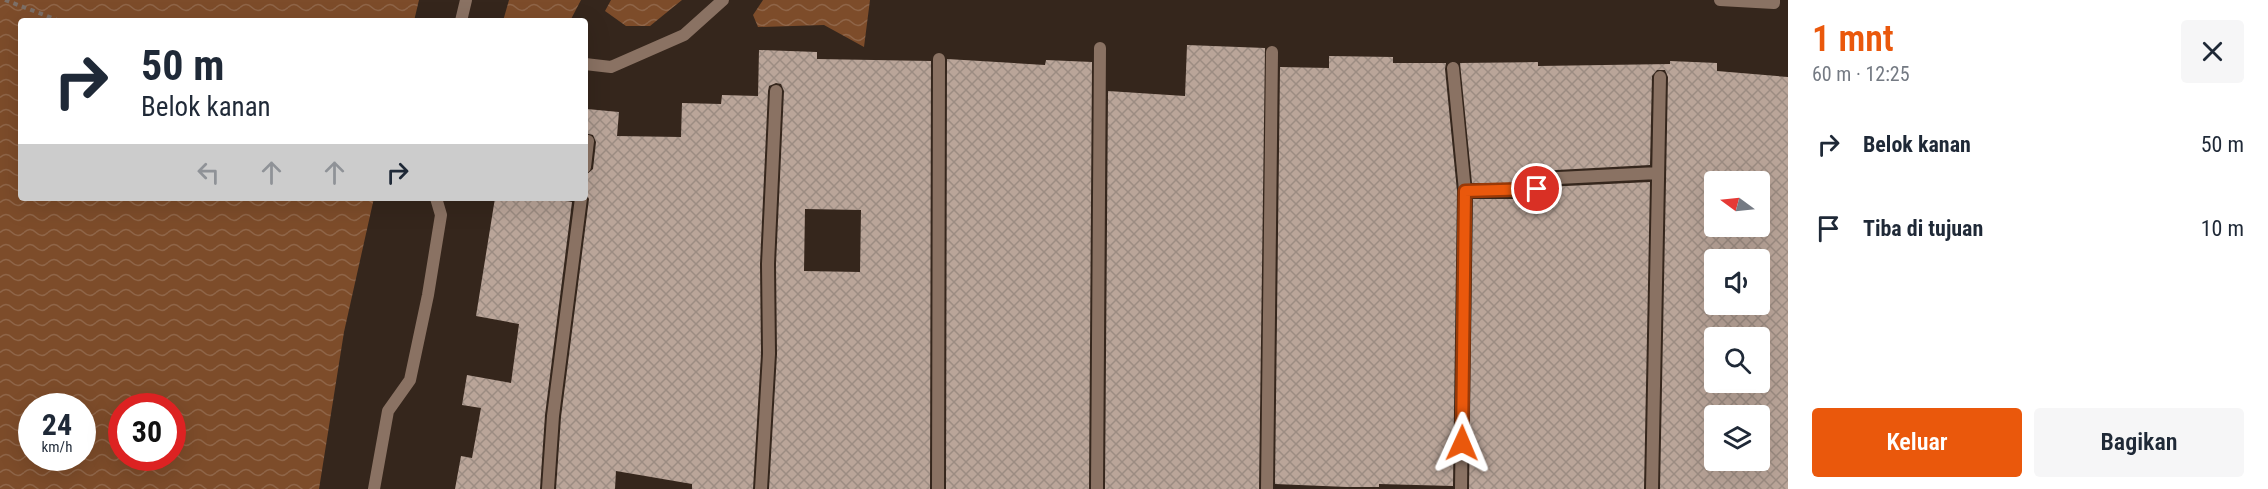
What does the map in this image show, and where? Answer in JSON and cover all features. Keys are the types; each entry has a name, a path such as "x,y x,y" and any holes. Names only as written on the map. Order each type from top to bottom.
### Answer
{"street":[{"path":"463,18 466,0"},
{"path":"588,64 611,67 684,35 723,0"},
{"path":"1720,0 1774,3 1774,0"},
{"path":"1097,489 1100,48"},
{"path":"1268,489 1272,52"},
{"path":"938,489 939,59"},
{"path":"1453,68 1465,191 1461,489"},
{"path":"1652,489 1660,77"},
{"path":"761,489 769,354 768,264 776,91"},
{"path":"1465,191 1535,191 1538,179 1658,173"},
{"path":"374,489 388,411 410,380 417,349 441,215 437,201"},
{"path":"548,489 553,416 581,201"}],"path":[{"path":"5,0 52,18"}],"water":[{"path":"0,0 419,0 415,18 18,18 18,201 373,201 344,332 319,489 0,489"},
{"path":"509,0 581,0 572,18 504,18"},
{"path":"611,0 682,0 650,26 626,26 605,11"},
{"path":"763,0 870,0 864,47 824,25 758,27 753,15"}],"building":[{"path":"1187,45 1265,48 1259,489 1105,489 1108,91 1185,96"},
{"path":"759,50 817,52 817,59 931,61 930,489 769,489 777,354 776,264 784,91 781,84 776,83 769,86 768,91 760,264 761,354 753,489 692,489 692,484 616,471 615,489 556,489 561,417 589,199 588,173 593,169 596,142 593,135 588,134 588,109 619,112 617,136 681,137 682,103 721,104 722,95 758,96","holes":["805,209 861,210 860,272 804,271"]},
{"path":"1329,56 1393,57 1393,63 1446,63 1457,191 1453,486 1379,484 1379,487 1347,487 1275,484 1280,67 1329,68"},
{"path":"947,59 1045,65 1046,60 1092,62 1089,489 946,489"},
{"path":"1670,61 1717,63 1717,71 1788,77 1788,489 1660,489 1668,77 1665,70 1657,70 1652,76 1650,165 1538,171 1532,173 1529,183 1472,183 1460,63 1538,62 1538,66 1670,64"},
{"path":"1650,182 1644,489 1469,489 1473,199 1535,199 1542,196 1545,187"},
{"path":"495,201 572,202 545,415 540,489 455,489 461,456 472,458 481,408 462,405 467,375 511,383 519,324 476,316"}],"route":[{"path":"1462,443 1465,191 1535,191 1537,189"}]}
